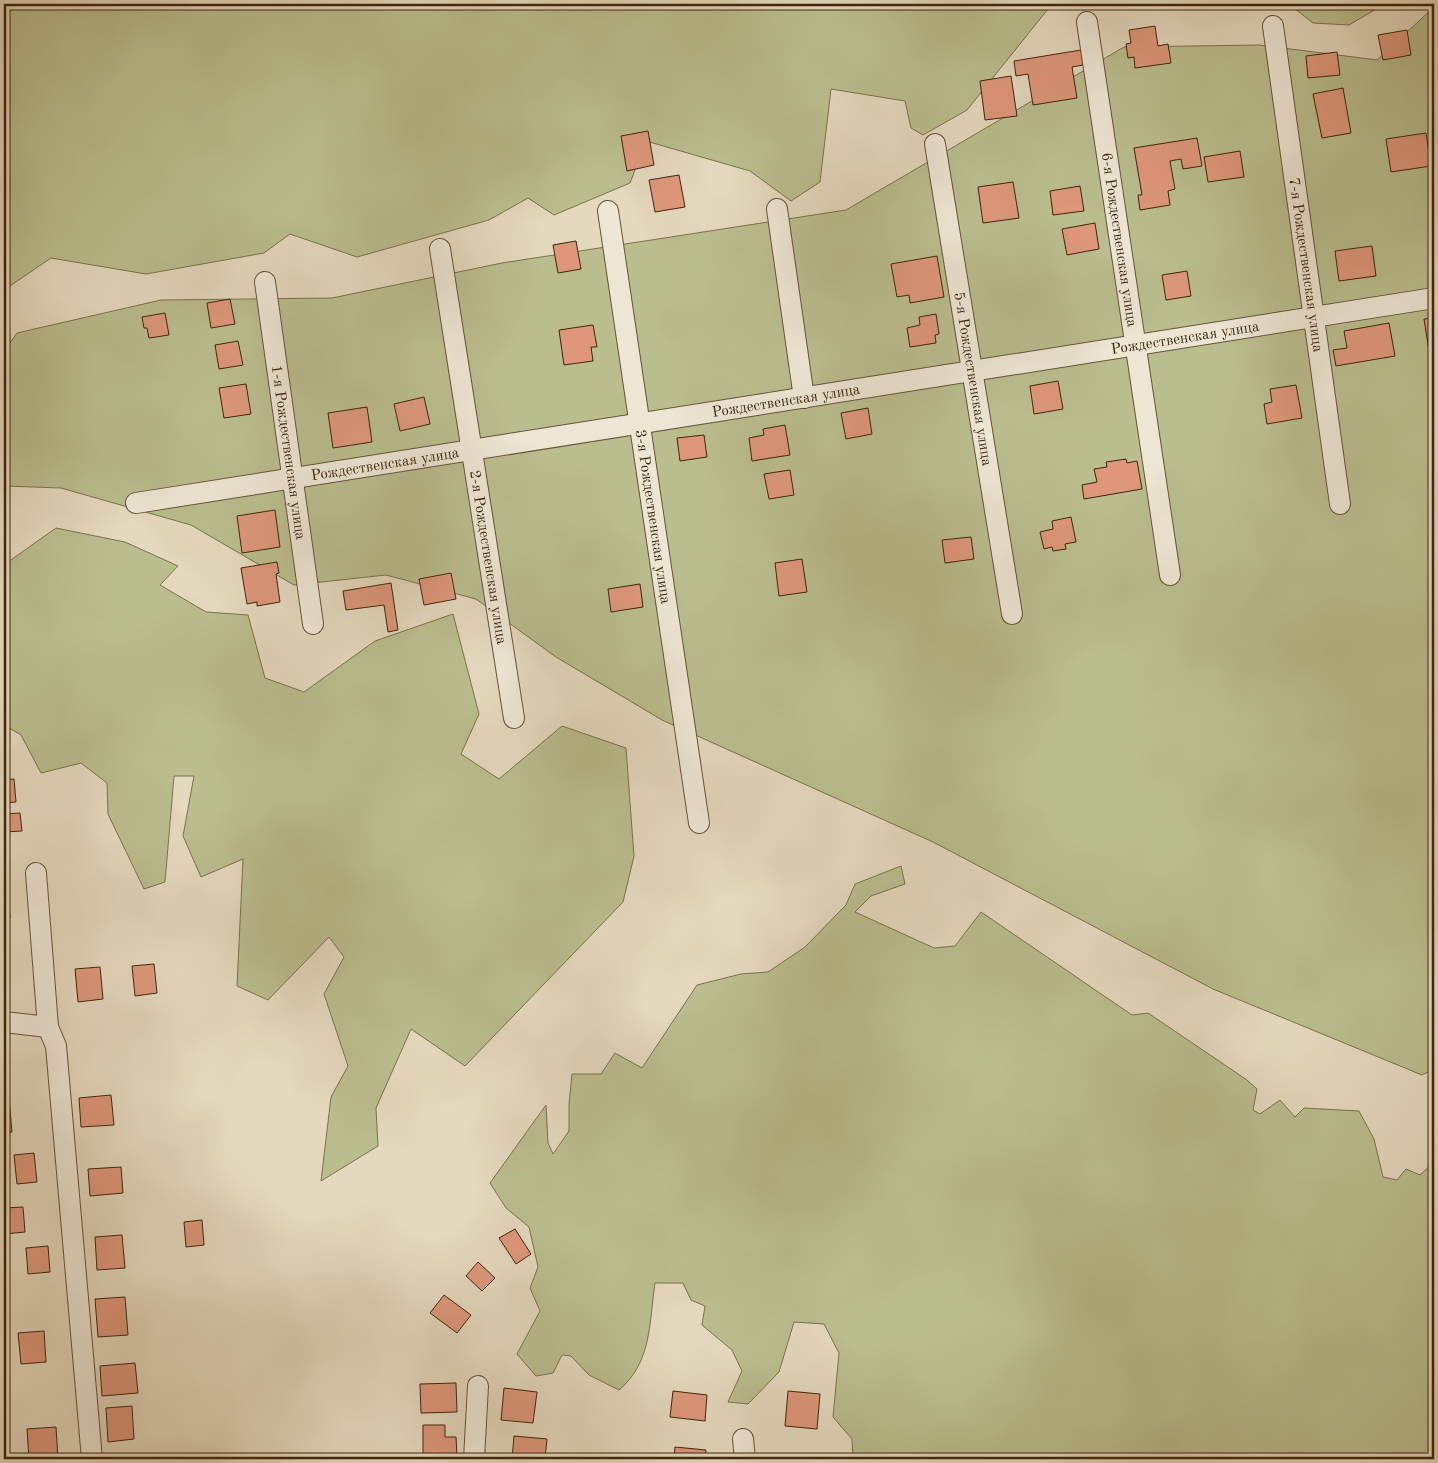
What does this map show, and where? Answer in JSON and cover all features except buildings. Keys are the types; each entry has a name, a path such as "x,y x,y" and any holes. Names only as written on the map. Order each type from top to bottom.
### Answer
{"street":[{"name":"6-я Рождественская улица","path":"1087,22 1170,575"},
{"name":"7-я Рождественская улица","path":"1272,26 1340,504"},
{"name":"5-я Рождественская улица","path":"935,144 1012,614"},
{"path":"777,208 804,398"},
{"name":"3-я Рождественская улица","path":"608,211 699,823"},
{"name":"2-я Рождественская улица","path":"440,249 514,718"},
{"name":"1-я Рождественская улица","path":"265,282 313,624"},
{"name":"Рождественская улица","path":"136,503 1434,298"},
{"path":"36,873 48,1027 56,1046 92,1459"},
{"path":"4,1022 48,1027"},
{"path":"474,1459 478,1386"},
{"path":"743,1439 745,1459"}],"green space":[{"path":"4,4 1052,4 967,110 923,135 911,128 905,101 831,89 820,182 791,201 750,171 646,141 630,183 554,215 528,198 489,220 357,257 290,234 264,253 146,274 51,258 4,290"},
{"path":"1289,4 1385,4 1349,25 1313,23"},
{"path":"1434,7 1434,1069 1422,1075 1213,989 933,842 662,720 556,657 476,599 386,575 294,585 191,525 61,488 4,486 4,351 17,333 161,300 332,298 502,263 846,210 1124,47 1259,45 1377,60"},
{"path":"56,528 125,542 178,566 160,585 206,612 248,615 265,678 304,692 375,641 453,614 479,714 461,754 499,779 562,726 626,748 634,856 623,902 465,1066 411,1029 376,1108 378,1146 321,1181 331,1097 348,1066 324,994 344,957 329,937 268,1000 237,986 243,859 201,877 183,836 194,776 174,776 165,882 144,889 108,814 107,783 81,763 41,773 21,735 4,725 4,562 8,562"},
{"path":"901,866 905,884 871,896 855,912 934,948 955,946 981,912 1132,1015 1148,1013 1247,1080 1257,1089 1253,1110 1260,1114 1280,1100 1295,1117 1304,1108 1359,1111 1374,1139 1383,1177 1397,1180 1406,1169 1420,1175 1434,1162 1434,1459 853,1459 852,1439 833,1417 839,1353 824,1324 794,1322 779,1372 748,1404 728,1402 742,1371 732,1350 702,1325 705,1306 691,1300 683,1283 655,1283 650,1327 643,1354 638,1367 630,1379 619,1390 589,1375 571,1356 562,1355 553,1373 536,1376 517,1354 540,1311 530,1288 538,1267 529,1227 506,1208 490,1183 546,1105 548,1143 553,1154 569,1131 572,1074 601,1074 615,1053 642,1068 697,985 741,974 768,972 805,947 846,905 855,884"}]}
